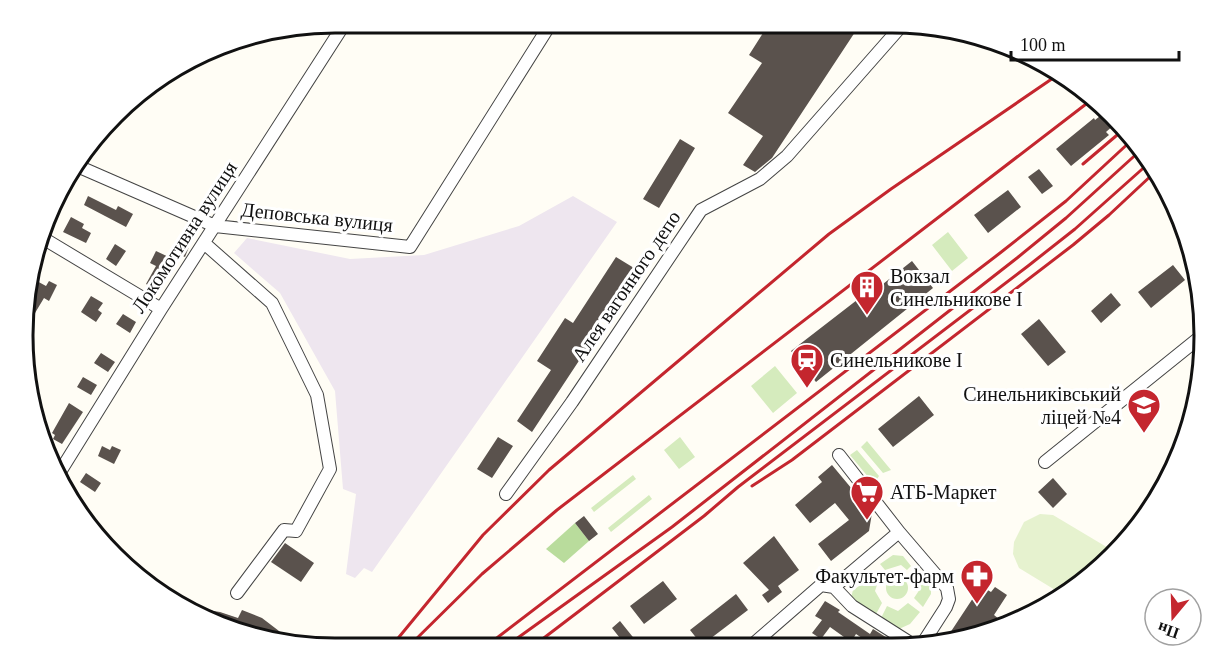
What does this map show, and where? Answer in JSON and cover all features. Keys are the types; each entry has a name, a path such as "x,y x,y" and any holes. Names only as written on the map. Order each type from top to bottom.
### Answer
{"street":[{"name":"Локомотивна вулиця","path":"63,467 338,33"},
{"name":"Деповська вулиця","path":"83,169 215,225 410,247 545,33"},
{"name":"Алея вагонного депо","path":"506,494 572,402 701,210 760,178 787,156 895,33"},
{"path":"48,241 161,309"},
{"path":"204,243 272,303 317,395 330,469 296,531 284,530 237,593"},
{"path":"1045,462 1194,342"},
{"path":"839,455 899,532 947,588 949,599 946,607 928,635"},
{"path":"834,587 899,532"},
{"path":"760,638 821,585 834,587 852,606 908,637"}],"shaded area":[{"path":"573,196 617,222 372,572 364,568 355,578 346,574 356,494 343,489 335,391 280,293 234,253 247,238 350,259 424,255 519,226"}],"green space":[{"path":"948,232 968,258 952,271 932,245"},
{"path":"775,366 797,393 773,413 751,386"},
{"path":"680,437 695,457 679,469 664,450"},
{"path":"867,441 891,470 883,473 861,447"},
{"path":"857,450 879,476 874,484 850,455"},
{"path":"633,475 636,479 594,512 591,508"},
{"path":"649,495 652,499 611,532 608,528"},
{"path":"1040,514 1053,515 1107,547 1091,563 1055,590 1019,568 1013,554 1014,542 1024,522"},
{"path":"575,523 589,541 564,563 546,549"},
{"path":"893,555 903,556 911,566 907,570 901,565 885,570 880,564"},
{"path":"923,574 931,583 931,594 923,607 914,598 920,589 916,579"},
{"path":"876,575 879,579 875,591 882,603 875,616 851,598 853,590"},
{"path":"897,577 907,584 908,588 901,598 897,599 887,592 886,588 893,578"},
{"path":"908,603 920,612 910,624 899,629 881,618 887,606 898,611"}],"building":[{"path":"763,33 854,33 772,158 755,172 743,165 763,136 728,113 762,63 749,55"},
{"path":"1100,116 1111,128 1106,132 1109,135 1071,166 1056,149 1094,118 1095,120"},
{"path":"680,139 695,148 659,208 643,199"},
{"path":"1039,169 1053,186 1042,194 1028,177"},
{"path":"1008,190 1021,207 988,233 974,215"},
{"path":"88,196 116,210 118,206 133,214 126,227 84,205"},
{"path":"71,217 84,224 82,228 91,233 86,243 63,232"},
{"path":"178,242 189,247 185,257 174,252"},
{"path":"115,244 126,251 116,266 106,259"},
{"path":"156,251 173,259 159,291 146,284 156,266 150,263"},
{"path":"616,257 634,268 587,338 592,341 532,432 517,421 551,370 537,361 565,318 573,323"},
{"name":"Вокзал Синельникове І","path":"912,261 933,288 816,382 791,351 857,300 859,303"},
{"path":"1173,265 1185,280 1151,308 1138,292"},
{"path":"49,281 57,285 49,301 44,298 34,314 38,282 46,286"},
{"path":"1111,293 1121,305 1101,323 1091,311"},
{"path":"91,296 103,303 98,310 102,313 96,322 81,312"},
{"path":"123,314 136,322 130,333 116,324"},
{"path":"1039,319 1066,352 1048,366 1021,334"},
{"path":"101,353 115,362 108,372 94,363"},
{"path":"83,377 97,385 91,395 77,387"},
{"path":"919,396 934,415 893,447 878,429"},
{"path":"69,403 83,412 62,444 53,439 55,435 52,433"},
{"path":"498,437 513,446 492,478 477,469"},
{"path":"102,446 110,450 112,446 121,450 114,464 98,456"},
{"path":"832,465 872,513 869,531 831,561 818,544 849,520 835,503 810,523 795,505 822,482 818,477"},
{"path":"86,473 101,483 95,492 80,482"},
{"path":"1053,478 1067,494 1053,508 1038,492"},
{"path":"584,516 598,534 589,541 575,523"},
{"path":"774,536 799,570 778,586 782,592 768,603 762,595 769,590 743,563"},
{"path":"285,543 314,563 301,582 271,562"},
{"path":"663,581 677,599 644,624 630,606"},
{"path":"981,586 991,592 995,587 1007,595 994,615 998,618 951,632"},
{"path":"736,594 748,610 711,638 696,638 690,630"},
{"path":"825,601 870,634 873,629 887,638 862,638 856,634 854,638 845,638 830,627 820,638 812,633 822,620 815,616"},
{"path":"210,610 238,618 242,610 262,618 280,633 257,628"},
{"path":"620,621 634,638 620,638 612,628"}],"railway":[{"path":"398,638 483,535 549,470 829,234 1052,79"},
{"path":"417,638 482,574 557,510 1086,104"},
{"path":"1083,164 1118,135"},
{"path":"497,638 1000,253 1066,201 1126,145"},
{"path":"518,638 672,527 1017,258 1066,218 1135,156"},
{"path":"544,638 1028,266 1075,229 1144,168"},
{"path":"752,486 792,460 1073,245 1149,178"}],"place":[{"name":"Вокзал Синельникове І","path":"867,316"},
{"name":"Синельникове І","path":"807,389"},
{"name":"Синельниківський ліцей №4","path":"1144,434"},
{"name":"АТБ-Маркет","path":"867,521"},
{"name":"Факультет-фарм","path":"977,605"}]}
